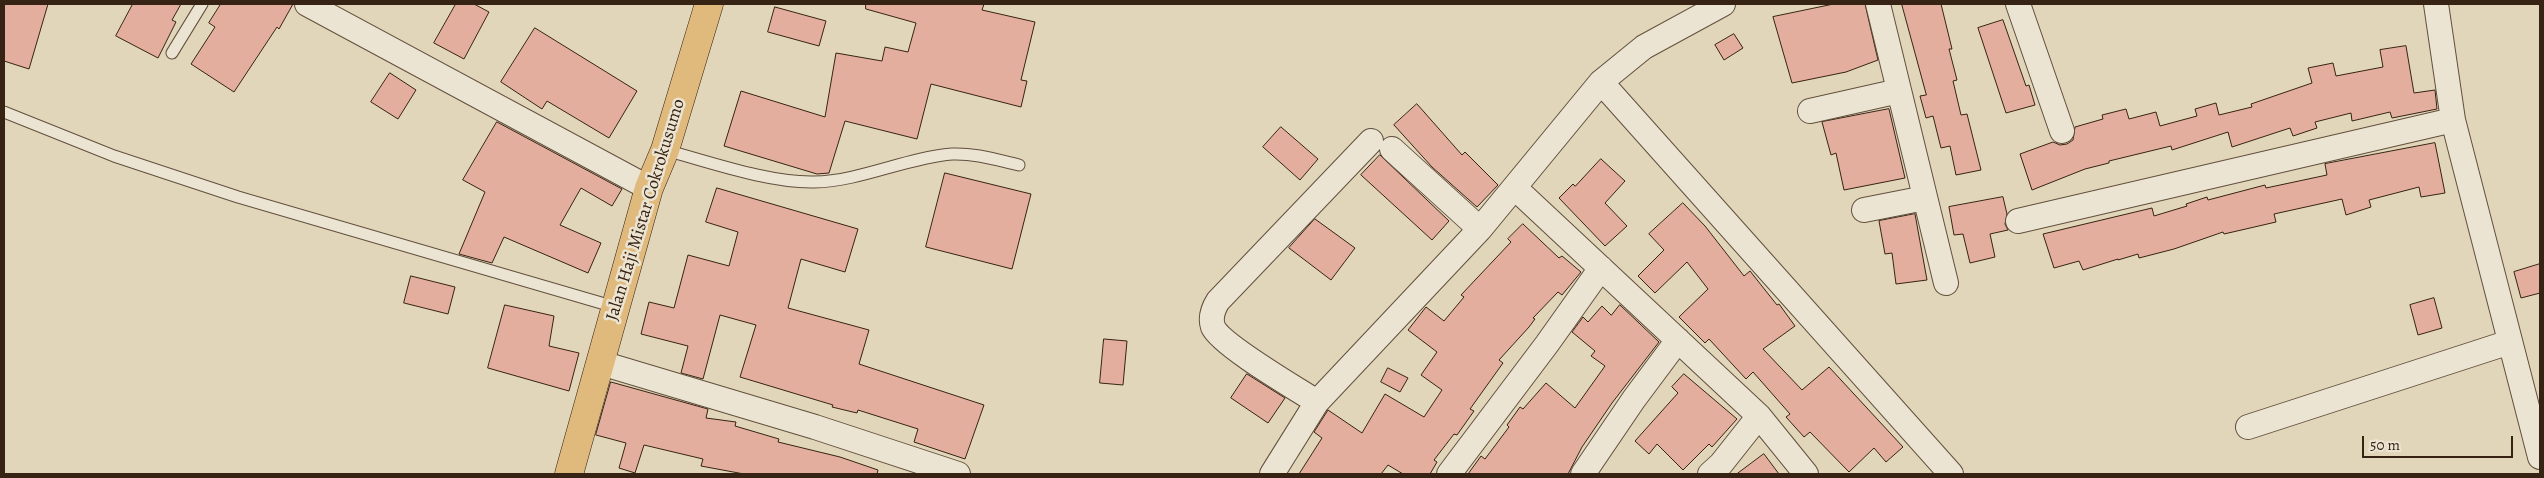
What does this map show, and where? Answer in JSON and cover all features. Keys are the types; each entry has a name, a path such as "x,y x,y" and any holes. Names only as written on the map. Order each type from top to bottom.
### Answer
{"main road":[{"name":"Jalan Haji Mistar Cokrokusumo","path":"569,474 649,188 665,150 709,4"}],"street":[{"path":"307,4 649,188"},
{"path":"1272,474 1317,402 1480,229 1601,82 1644,47 1723,4"},
{"path":"1878,4 1946,284"},
{"path":"2018,4 2062,131"},
{"path":"2436,4 2453,120 2510,342 2534,406 2540,457"},
{"path":"1601,82 1951,474"},
{"path":"1810,111 1899,91"},
{"path":"2018,221 2453,120"},
{"path":"1317,402 1229,343 1214,328 1211,318 1218,301 1381,145 1480,229"},
{"path":"1515,188 1759,416 1806,474"},
{"path":"1864,210 1925,198"},
{"path":"1449,474 1547,344 1601,268"},
{"path":"1583,474 1634,399 1678,340"},
{"path":"2248,427 2510,342"},
{"path":"601,363 816,427 958,474"},
{"path":"1710,474 1721,464 1759,416"}],"lane":[{"path":"172,53 202,4"},
{"path":"4,112 114,156 238,197 615,308"},
{"path":"665,150 778,178 814,182 860,175 952,154 980,156 1019,165"}],"building":[{"path":"4,4 48,4 29,69 4,61"},
{"path":"133,4 181,4 172,20 176,22 158,58 116,36"},
{"path":"221,4 293,4 279,29 277,27 234,92 191,64 215,27 209,23"},
{"path":"456,4 474,4 489,12 464,59 434,43"},
{"path":"866,4 984,4 982,10 1035,22 1021,80 1027,81 1021,107 931,84 917,139 845,121 829,173 817,174 724,146 741,91 825,117 836,53 882,61 885,47 908,52 916,23 866,9"},
{"path":"1834,4 1865,4 1878,60 1846,72 1792,83 1773,17"},
{"path":"1902,4 1941,4 1952,49 1949,49 1957,80 1953,81 1961,115 1967,114 1981,170 1956,175 1950,146 1941,148 1933,116 1926,118 1920,96 1926,95"},
{"path":"775,7 826,21 819,46 768,32"},
{"path":"2003,20 2026,86 2029,85 2035,105 2006,113 1978,28"},
{"path":"535,28 637,91 609,138 547,101 542,109 501,82"},
{"path":"1734,34 1743,48 1724,60 1715,45"},
{"path":"2406,46 2414,93 2435,90 2437,109 2392,118 2390,112 2352,121 2351,113 2315,122 2317,128 2293,136 2290,128 2232,147 2228,132 2172,150 2171,146 2109,161 2109,163 2085,169 2032,190 2020,154 2053,142 2060,145 2067,144 2073,140 2075,127 2103,119 2102,115 2126,109 2129,119 2156,112 2160,126 2197,116 2195,109 2216,103 2219,115 2252,107 2251,104 2312,83 2308,68 2333,63 2336,76 2383,67 2380,50"},
{"path":"390,73 416,90 398,119 371,102"},
{"path":"1417,104 1462,155 1465,152 1498,185 1477,207 1432,167 1394,125"},
{"path":"1889,109 1905,178 1844,190 1836,153 1831,155 1822,122"},
{"path":"497,122 622,189 612,206 581,188 560,225 601,243 588,273 504,237 492,263 459,254 485,192 463,180"},
{"path":"1281,127 1318,159 1300,180 1263,147"},
{"path":"2435,143 2445,193 2421,197 2419,187 2369,200 2371,207 2346,215 2342,199 2274,214 2276,222 2224,234 2223,232 2174,249 2139,258 2138,254 2083,270 2079,261 2054,268 2043,234 2152,208 2154,216 2187,206 2186,204 2207,197 2208,200 2265,185 2266,188 2327,175 2325,164"},
{"path":"1380,155 1449,221 1432,240 1361,175"},
{"path":"1601,159 1625,181 1605,203 1627,226 1605,246 1559,198 1573,184 1575,186"},
{"path":"945,173 1031,194 1012,269 926,247"},
{"path":"717,188 858,229 845,272 801,259 788,308 869,330 859,364 984,405 965,459 914,442 918,429 858,410 857,413 832,407 833,405 740,377 756,325 720,315 703,379 681,373 688,346 641,334 649,302 674,308 688,255 729,266 738,232 706,222"},
{"path":"2003,197 2007,214 2005,224 2008,230 1990,234 1995,257 1970,263 1963,234 1954,235 1949,207"},
{"path":"1683,203 1705,226 1744,276 1750,271 1777,305 1779,304 1795,326 1763,349 1802,390 1829,367 1903,447 1886,462 1874,448 1849,472 1810,432 1804,437 1786,417 1790,414 1753,372 1746,379 1709,339 1705,343 1679,317 1708,289 1687,262 1655,293 1638,276 1664,250 1649,234"},
{"path":"1915,214 1927,280 1896,284 1892,253 1885,254 1879,221"},
{"path":"1315,219 1355,248 1331,280 1289,248"},
{"path":"1523,224 1559,258 1562,256 1581,272 1562,295 1558,292 1533,318 1535,319 1529,327 1499,360 1503,363 1470,409 1474,411 1457,435 1454,434 1434,460 1437,462 1430,474 1403,474 1388,465 1381,474 1299,474 1322,438 1314,432 1328,410 1362,433 1385,394 1424,417 1442,390 1421,375 1437,352 1408,330 1426,307 1444,321 1464,297 1461,295 1511,242 1508,239"},
{"path":"2540,264 2540,293 2521,298 2514,272"},
{"path":"411,276 455,287 448,314 404,303"},
{"path":"2434,298 2442,328 2418,335 2410,305"},
{"path":"505,305 554,316 549,346 579,353 569,391 488,368"},
{"path":"1620,305 1659,342 1612,403 1582,447 1568,474 1468,474 1481,456 1485,459 1509,427 1507,425 1520,407 1523,409 1546,383 1575,408 1605,366 1591,356 1595,351 1572,332 1583,317 1588,322 1602,306 1611,315"},
{"path":"1104,339 1127,341 1123,385 1100,383"},
{"path":"1388,368 1408,378 1400,392 1381,382"},
{"path":"1247,374 1285,398 1268,423 1231,398"},
{"path":"1684,374 1737,419 1712,447 1709,444 1683,470 1657,444 1649,454 1635,441 1678,393 1672,387"},
{"path":"611,382 708,409 706,418 736,422 735,426 779,439 778,442 840,457 878,470 877,474 744,474 701,466 703,459 644,445 635,473 619,468 626,443 596,435"},
{"path":"1764,454 1779,474 1737,474"}]}
